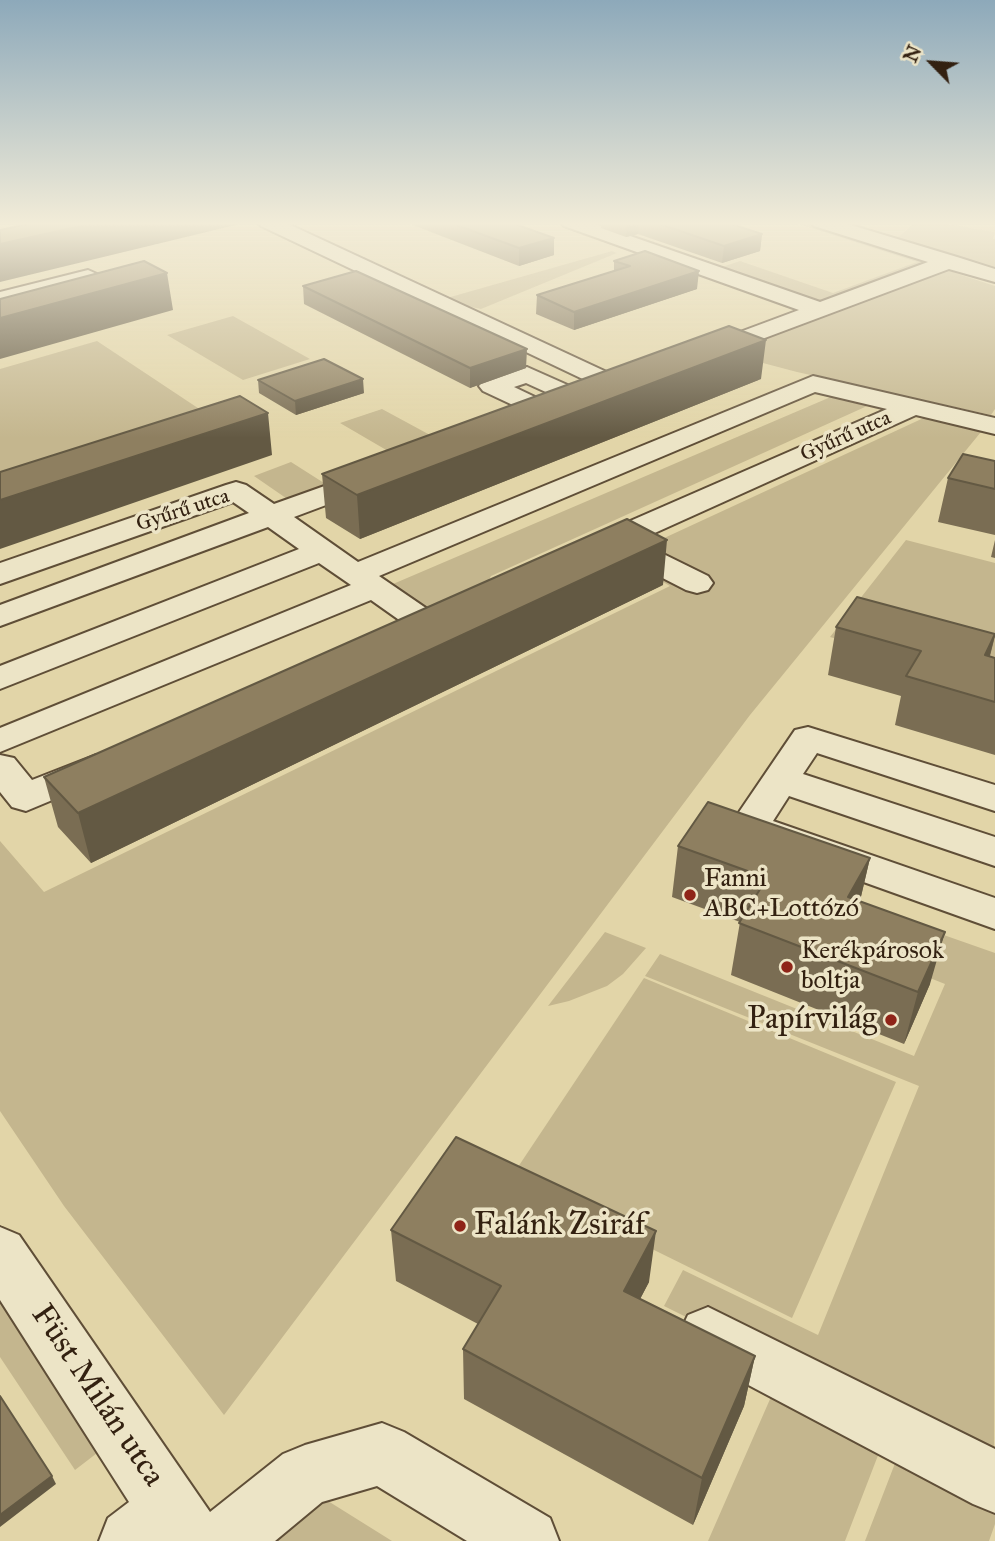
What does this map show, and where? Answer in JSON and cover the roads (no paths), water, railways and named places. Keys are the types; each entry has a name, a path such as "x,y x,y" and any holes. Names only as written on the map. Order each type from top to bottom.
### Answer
{"street":[{"path":"0,299 19,294"},
{"path":"95,302 126,294"},
{"path":"430,294 629,382 521,422"},
{"path":"774,294 820,310"},
{"path":"687,360 863,294"},
{"path":"547,413 492,386 527,374 581,400"},
{"name":"Gyűrű utca","path":"0,741 813,384 913,407"},
{"path":"913,407 995,426"},
{"name":"Gyűrű utca","path":"563,562 913,407"},
{"path":"0,616 392,471"},
{"name":"Gyűrű utca","path":"0,574 236,491 272,516"},
{"path":"272,516 367,580 437,617 387,639"},
{"path":"613,540 697,583"},
{"path":"0,678 323,551"},
{"path":"995,798 808,738 749,827 995,914"},
{"path":"0,767 26,798 126,754"},
{"path":"780,780 995,852"},
{"name":"Füst Milán utca","path":"0,1252 165,1530"},
{"path":"657,1307 995,1482"},
{"path":"225,1541 305,1476 382,1454 527,1541"}],"place":[{"name":"Fanni ABC+Lottózó","path":"690,895"},
{"name":"Kerékpárosok boltja","path":"787,967"},
{"name":"Papírvilág","path":"891,1020"},
{"name":"Falánk Zsiráf","path":"460,1226"}]}
